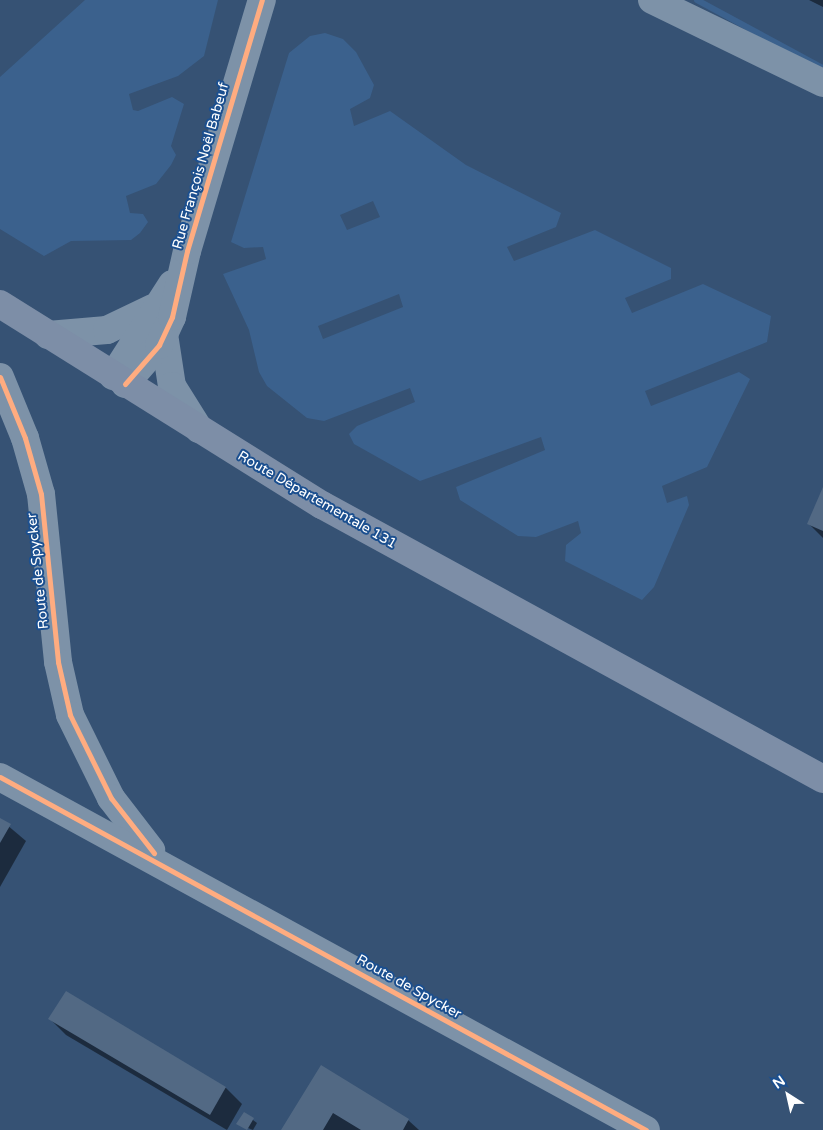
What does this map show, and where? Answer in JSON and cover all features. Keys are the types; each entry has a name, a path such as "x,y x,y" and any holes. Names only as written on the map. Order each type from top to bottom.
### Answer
{"main road":[{"name":"Route Départementale 131","path":"0,304 202,432 434,568 643,680 823,780"},
{"name":"Route Départementale 131","path":"643,680 823,759"}],"street":[{"name":"Rue François Noël Babeuf","path":"202,432 172,386 164,334 262,0"},
{"path":"652,0 823,83"},
{"name":"Rue François Noël Babeuf","path":"119,380 164,299 187,251"},
{"path":"48,334 81,335 118,327 164,299"},
{"name":"Rue François Noël Babeuf","path":"119,380 164,334"},
{"name":"Route de Spycker","path":"0,377 40,486 59,668 70,715 111,798 161,862"},
{"name":"Route de Spycker","path":"0,777 161,862 646,1130"}],"water":[{"path":"85,0 218,0 204,56 178,76 129,94 133,110 138,111 172,97 184,104 171,146 176,155 171,165 156,184 126,196 130,213 143,214 148,222 140,233 131,240 71,241 44,256 0,229 0,77"},
{"path":"325,33 343,39 356,52 374,85 370,98 350,109 354,126 390,111 466,165 561,213 556,227 507,247 514,261 595,230 671,268 671,279 625,298 632,313 703,284 771,316 767,342 645,391 651,406 739,372 750,379 707,467 662,486 667,503 687,496 689,505 654,587 642,600 565,561 566,545 581,533 578,521 536,537 518,536 460,500 456,487 545,450 541,437 420,481 354,444 349,434 357,426 415,402 410,388 324,421 307,418 267,386 259,372 249,330 223,274 266,259 263,247 244,248 231,242 289,53 310,36","holes":["373,201 380,217 347,230 340,215","399,294 403,307 323,339 318,326"]}],"building":[{"path":"823,487 823,531 807,524"},
{"path":"0,818 11,824 0,843"},
{"path":"66,991 226,1087 210,1115 48,1019"},
{"path":"321,1065 409,1119 403,1130 361,1130 333,1113 323,1130 281,1130"},
{"path":"244,1112 254,1118 247,1130 236,1124"}],"waterway":[{"path":"697,0 823,68"}],"cycle path":[{"path":"125,384 159,345 172,317 187,251 262,0"},
{"path":"0,377 25,438 41,494 58,662 70,715 111,798 154,853"},
{"path":"0,777 646,1130"}]}
